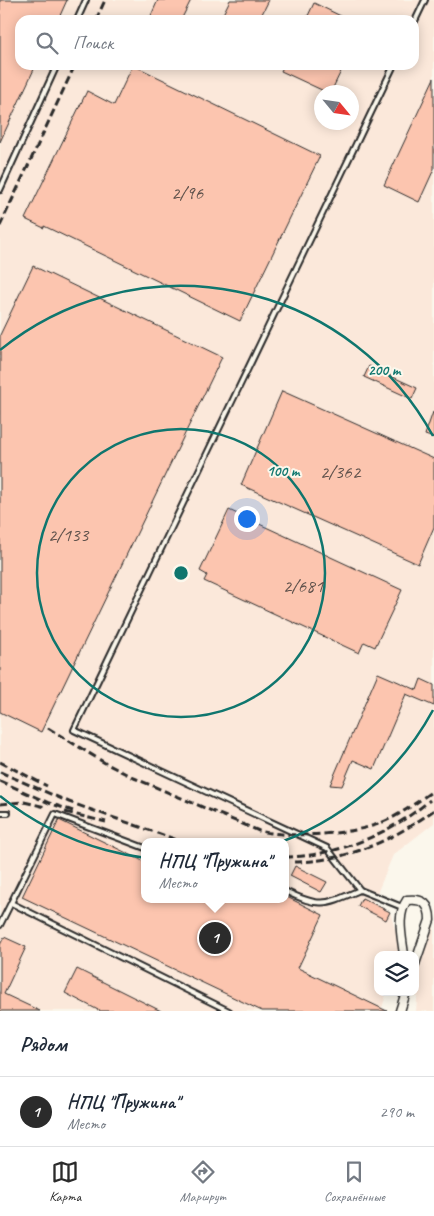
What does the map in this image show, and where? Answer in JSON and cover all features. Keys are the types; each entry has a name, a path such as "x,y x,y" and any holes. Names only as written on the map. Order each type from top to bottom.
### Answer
{"street":[{"path":"404,951 400,915 402,907 407,900 417,899 426,904 430,913 430,920 419,952"},
{"path":"400,1011 405,996"}],"lane":[{"path":"79,15 86,0"},
{"path":"418,15 425,0"},
{"path":"0,190 54,70"},
{"path":"392,70 74,730 327,848 360,890 402,907"},
{"path":"0,813 8,813"},
{"path":"0,924 55,814 141,846"},
{"path":"289,893 304,900 318,903 331,902 360,890"},
{"path":"11,903 229,1011"},
{"path":"430,920 434,911"}],"shaded area":[{"path":"0,0 434,0 434,823 393,855 373,903 390,912 399,943 398,951 374,951 374,996 386,996 381,1011 0,1011"},
{"path":"434,921 434,1011 416,1011 417,996 419,996 421,955"}],"building":[{"path":"0,0 67,0 60,15 15,15 15,70 34,70 0,142"},
{"path":"158,0 191,0 184,15 151,15"},
{"path":"230,0 269,0 262,15 222,15"},
{"path":"314,3 339,15 308,15"},
{"path":"131,70 143,70 320,156 240,321 44,226 44,228 25,219 87,91 114,105"},
{"path":"342,70 334,85 314,86 281,71"},
{"path":"434,78 434,169 419,202 384,185"},
{"path":"33,266 222,357 41,732 0,712 0,335"},
{"path":"369,366 417,388 412,399 364,377"},
{"path":"282,391 434,459 434,527 418,564 241,485"},
{"path":"434,413 434,438 425,435"},
{"path":"229,510 402,590 375,647 364,642 359,653 204,581 207,575 200,571"},
{"path":"378,673 417,690 421,679 434,685 434,706 406,694 374,769 353,760 342,786 330,785"},
{"path":"59,820 141,860 141,903 289,903 289,898 323,915 298,968 387,1011 262,1011 22,897"},
{"path":"295,866 327,882 321,892 290,876"},
{"path":"362,898 390,912 386,920 358,906"},
{"path":"4,937 26,947 4,994 40,1011 0,1011 0,945"},
{"path":"77,969 161,1011 100,1011 65,993"}],"railway":[{"path":"98,15 105,0"},
{"path":"0,226 73,70"},
{"path":"48,728 105,763 134,778 259,831 303,835 335,833 365,828 393,817 434,790"},
{"path":"0,762 47,786"},
{"path":"0,772 69,802 172,838"},
{"path":"0,781 49,803 73,811"},
{"path":"289,857 324,852 362,841 398,823 430,800"},
{"path":"0,804 24,802 46,807"},
{"path":"294,862 332,858 368,847 402,831 434,810"},
{"path":"65,812 106,822"}],"place":[{"name":"НПЦ \"Пружина\"","path":"215,938"}]}
